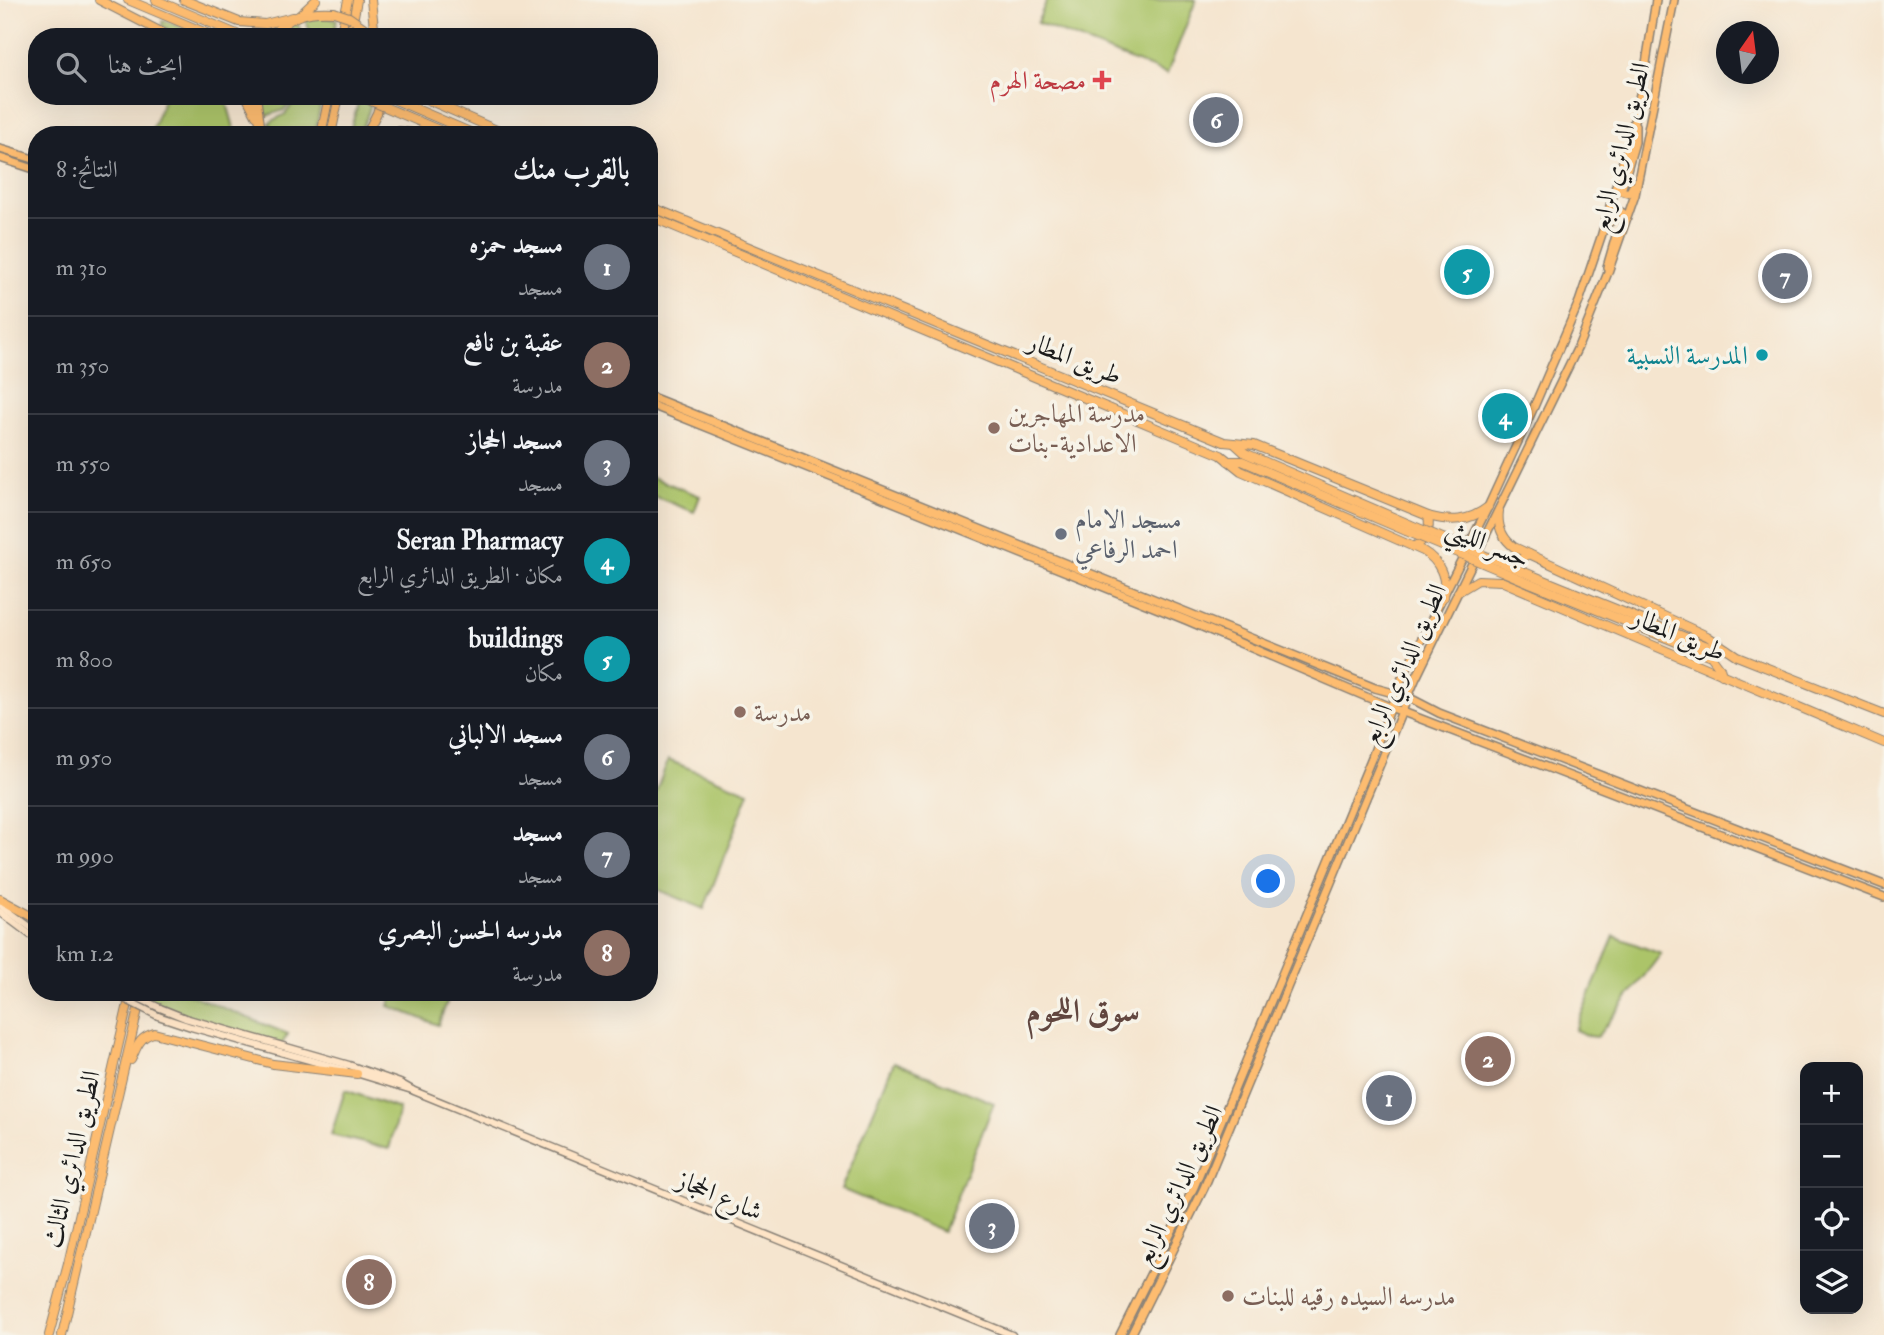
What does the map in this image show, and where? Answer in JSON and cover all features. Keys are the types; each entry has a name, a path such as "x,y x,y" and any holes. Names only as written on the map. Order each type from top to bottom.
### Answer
{"highway":[{"path":"99,0 153,28"},
{"path":"128,0 195,28"},
{"path":"156,0 223,28"},
{"path":"184,0 239,22 265,24 297,16 334,12 358,22 365,28"},
{"path":"279,28 316,0"},
{"path":"343,28 348,0"},
{"path":"352,28 357,0"},
{"path":"371,0 373,28"},
{"path":"250,105 260,124"},
{"path":"257,105 260,124"},
{"path":"323,126 327,105"},
{"path":"333,126 336,105"},
{"path":"380,105 430,126"},
{"path":"370,126 380,105"},
{"path":"405,105 456,126"},
{"path":"440,105 487,126"},
{"name":"طريق المطار","path":"658,209 1224,442 1254,445 1428,516 1460,520 1475,516 1488,507"},
{"name":"طريق المطار","path":"658,220 1221,455 1236,470 1428,554 1440,568 1444,579 1444,597"},
{"name":"جسر الليثي","path":"1235,444 1245,453 1522,571 1712,648 1726,649"},
{"name":"جسر الليثي","path":"1228,461 1242,461 1711,656 1722,675"},
{"name":"طريق المطار","path":"1499,511 1498,523 1505,539 1514,547 1707,636 1737,656 1884,714"},
{"path":"1413,547 1426,537 1428,516"},
{"path":"1512,586 1510,576 1513,566 1519,558 1529,554"},
{"name":"طريق المطار","path":"1458,592 1470,583 1486,579 1512,586 1884,743"},
{"path":"0,899 28,914"},
{"name":"الطريق الدائري الثالث","path":"49,1335 68,1264 127,1001"},
{"name":"الطريق الدائري الثالث","path":"62,1335 140,1001"},
{"path":"123,1078 139,1042 145,1035 154,1033 273,1064 357,1074"}],"main road":[{"name":"الطريق الدائري الرابع","path":"1120,1335 1194,1186 1395,693 1488,507 1562,342 1593,262 1634,121 1656,0"},
{"name":"الطريق الدائري الرابع","path":"1131,1335 1204,1188 1408,697 1578,347 1627,220 1644,156 1674,0"},
{"path":"1634,121 1635,142 1621,189 1625,194 1630,192 1638,163 1644,156"},
{"path":"0,149 28,157"},
{"path":"0,158 28,167"},
{"path":"1593,262 1600,256 1614,213 1620,210 1624,216 1608,257 1607,275"},
{"path":"658,400 1375,688 1408,697 1439,713 1884,885"},
{"path":"658,408 1186,620 1372,699 1884,897"},
{"path":"1375,688 1392,685 1402,678"},
{"path":"1372,699 1380,706 1386,720"},
{"path":"1615,793 1619,782"},
{"path":"0,905 28,925"},
{"path":"0,912 28,933"},
{"name":"شارع الحجاز","path":"133,1001 191,1027 414,1091"},
{"name":"شارع الحجاز","path":"142,1001 159,1012 359,1068 400,1083 1012,1335"}],"green space":[{"path":"1047,0 1196,0 1167,74 1037,23"},
{"path":"311,16 337,19 335,28 309,28 305,18"},
{"path":"162,21 183,28 166,28 162,26"},
{"path":"162,105 228,105 233,126 153,126"},
{"path":"264,105 288,105 284,110 266,116"},
{"path":"292,105 320,105 317,126 271,126 269,123 285,114"},
{"path":"357,105 370,105 362,126 352,126"},
{"path":"658,480 700,496 694,512 658,498"},
{"path":"668,760 749,792 704,909 658,890 658,786"},
{"path":"1614,936 1661,954 1597,1037 1589,1036 1575,1030"},
{"path":"206,1001 288,1034 282,1044 186,1018 148,1002"},
{"path":"391,1001 447,1001 438,1025 389,1006"},
{"path":"894,1062 994,1103 943,1232 841,1189"},
{"path":"345,1090 399,1109 389,1149 331,1135"}],"place":[{"name":"مصحة الهرم","path":"1102,80"},
{"name":"مسجد الالباني","path":"1216,120"},
{"name":"buildings","path":"1467,272"},
{"name":"مسجد","path":"1785,276"},
{"name":"المدرسة النسبية","path":"1762,355"},
{"name":"Seran Pharmacy","path":"1505,416"},
{"name":"مدرسة المهاجرين الاعدادية-بنات","path":"994,428"},
{"name":"مسجد الامام احمد الرفاعي","path":"1061,534"},
{"name":"مدرسة","path":"740,712"},
{"name":"عقبة بن نافع","path":"1488,1059"},
{"name":"مسجد حمزه","path":"1389,1098"},
{"name":"مسجد الحجاز","path":"992,1226"},
{"name":"مدرسه الحسن البصري","path":"369,1282"},
{"name":"مدرسه السيده رقيه للبنات","path":"1228,1296"}],"district":[{"name":"سوق اللحوم","path":"1083,1010"}]}
